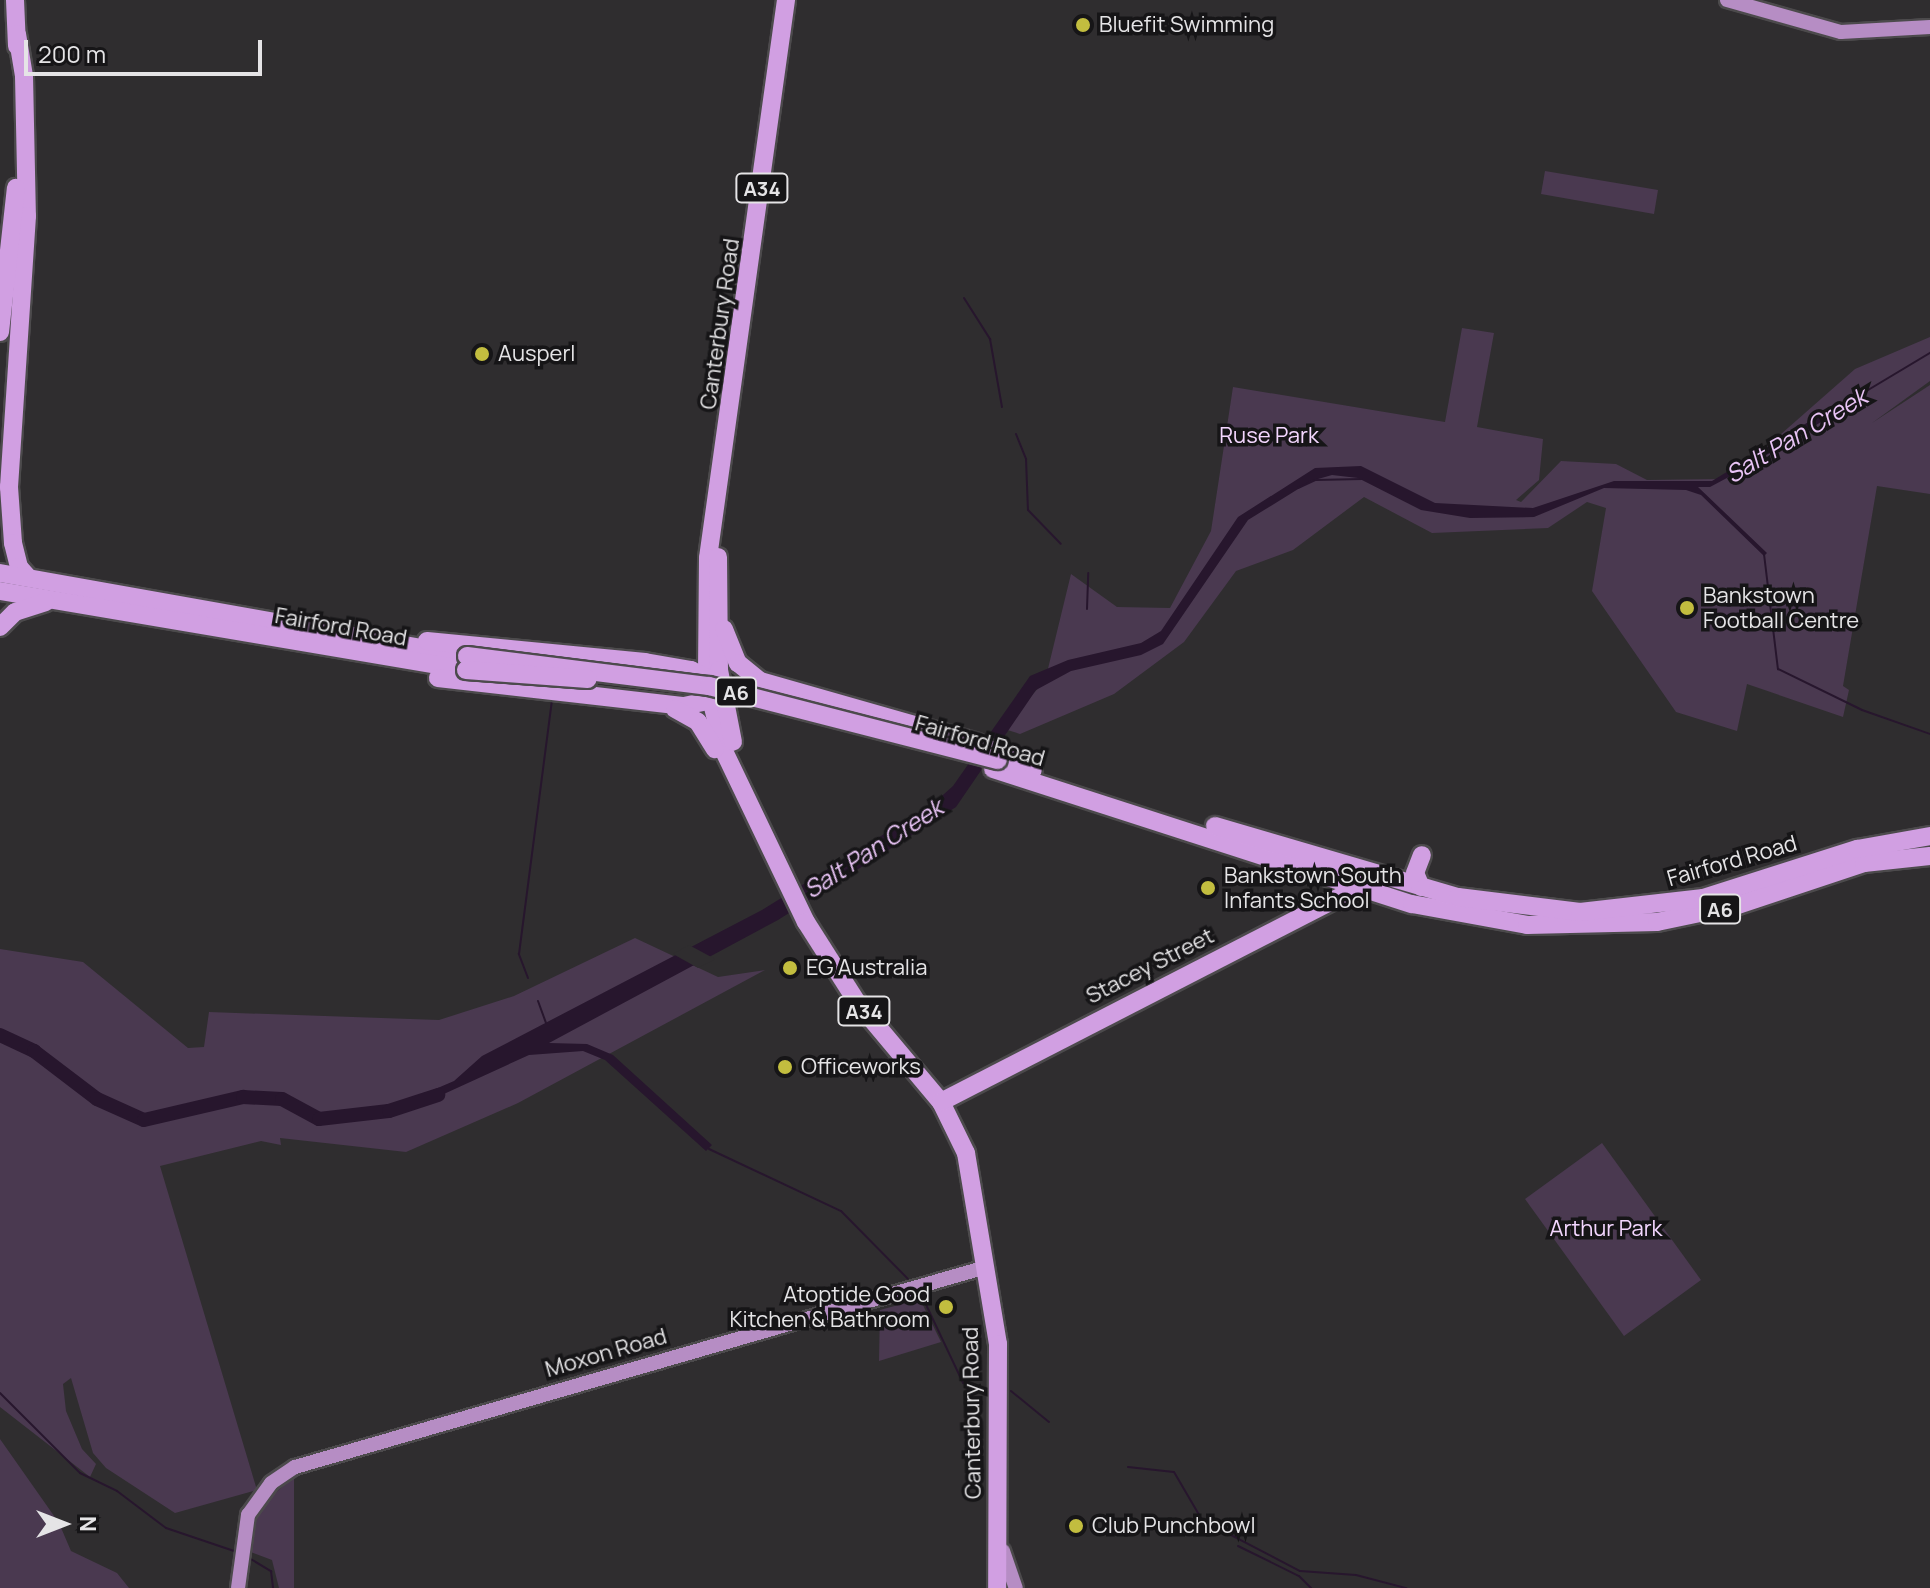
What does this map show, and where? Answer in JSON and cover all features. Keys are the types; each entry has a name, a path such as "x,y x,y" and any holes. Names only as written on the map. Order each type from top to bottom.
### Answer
{"highway":[{"path":"0,332 16,189 15,0"},
{"name":"Canterbury Road","path":"786,0 718,512 708,558 704,641 706,676 718,696 748,785 793,888"},
{"path":"17,34 24,76 27,216 9,487 13,543 19,567 28,577"},
{"path":"0,515 9,487"},
{"name":"Canterbury Road","path":"718,512 718,696 738,783 857,1002 941,1102 969,1164 998,1357 997,1588"},
{"name":"Fairford Road","path":"0,582 28,577 466,663"},
{"name":"Fairford Road","path":"0,582 50,601 384,659 466,663 700,695 998,760 1421,887 1521,908 1626,909 1703,898 1857,849 1930,836"},
{"path":"0,627 15,612 50,601"},
{"path":"719,615 735,658 747,673 785,689 998,760"},
{"path":"357,640 526,647 645,662 706,676"},
{"path":"645,662 689,659 704,641"},
{"name":"A6","path":"384,659 392,666 452,681 653,702 718,696"},
{"name":"A6","path":"653,702 698,722 725,771 738,783"},
{"name":"Fairford Road","path":"998,760 1360,886 1487,921 1606,927 1711,912 1864,863 1930,856"},
{"path":"1421,887 1415,873 1422,855"},
{"path":"1319,872 1328,887 1322,905"},
{"name":"Stacey Street","path":"941,1102 1381,875"}],"main road":[{"path":"1727,0 1841,32 1930,27"},
{"name":"Moxon Road","path":"238,1588 240,1553 253,1505 277,1478 304,1464 986,1267"},
{"path":"997,1536 1016,1588"}],"green space":[{"path":"1545,171 1658,190 1654,214 1541,194"},
{"name":"Ruse Park","path":"1462,328 1494,333 1477,427 1543,439 1539,480 1516,500 1521,502 1561,461 1616,464 1647,480 1720,479 1764,449 1855,369 1930,337 1930,381 1872,423 1930,385 1930,494 1877,486 1843,686 1849,690 1843,717 1747,684 1737,731 1676,712 1592,591 1606,508 1587,502 1548,528 1432,533 1364,497 1293,550 1236,571 1184,642 1114,694 1020,734 1001,728 1045,681 1071,574 1117,607 1170,608 1211,531 1233,387 1445,422"},
{"path":"635,938 718,977 765,970 518,1103 406,1152 280,1138 281,1145 261,1141 160,1166 257,1490 175,1513 106,1468 93,1453 71,1378 63,1384 66,1411 82,1449 96,1464 90,1477 0,1407 0,949 83,962 188,1048 204,1047 209,1012 439,1020 514,996"},
{"name":"Arthur Park","path":"1602,1143 1701,1280 1624,1336 1525,1199"},
{"path":"920,1299 941,1342 879,1361 880,1310"},
{"path":"0,1439 59,1523 71,1551 117,1573 129,1588 0,1588"},
{"path":"294,1476 294,1588 279,1588 272,1560 248,1551 260,1507"}],"water":[{"path":"1828,410 1831,416 1740,471 1710,487 1698,487 1767,553 1764,556 1701,495 1686,490 1604,488 1534,517 1470,518 1421,510 1358,478 1332,475 1311,481 1248,520 1163,644 1141,655 1071,671 1036,690 956,807 778,920 549,1043 587,1044 613,1055 712,1145 706,1151 605,1060 583,1051 529,1055 422,1104 419,1096 454,1081 482,1056 762,910 934,803 953,786 1030,676 1068,660 1141,643 1161,631 1238,517 1315,468 1361,466 1435,503 1533,508 1614,481 1712,481"}],"pier":[{"path":"689,945 715,959 698,968 673,954"}],"waterway":[{"path":"964,298 990,339 1002,407"},
{"name":"Salt Pan Creek","path":"1828,414 1930,353"},
{"path":"1016,434 1026,459 1028,510 1061,544"},
{"name":"Salt Pan Creek","path":"1298,488 1315,480 1362,479"},
{"path":"1764,554 1778,669 1862,710 1930,734"},
{"path":"1087,609 1088,573"},
{"path":"528,978 519,954 552,701"},
{"path":"538,1001 546,1023"},
{"name":"Salt Pan Creek","path":"0,1035 34,1051 97,1099 144,1120 243,1097 282,1099 319,1119 389,1111 438,1095"},
{"path":"709,1149 841,1211 908,1279"},
{"path":"921,1294 963,1383 986,1390"},
{"path":"1011,1391 1049,1422"},
{"path":"0,1393 80,1473 117,1491 166,1528 237,1552"},
{"path":"1128,1467 1174,1472 1202,1520 1300,1571 1356,1575 1406,1588"},
{"path":"1238,1546 1299,1576 1311,1588"},
{"path":"249,1558 271,1571 273,1588"}],"place":[{"name":"Bluefit Swimming","path":"1083,25"},
{"name":"Ausperl","path":"482,354"},
{"name":"Bankstown Football Centre","path":"1687,608"},
{"name":"Bankstown South Infants School","path":"1208,888"},
{"name":"EG Australia","path":"790,968"},
{"name":"Officeworks","path":"785,1067"},
{"name":"Atoptide Good Kitchen & Bathroom","path":"946,1307"},
{"name":"Club Punchbowl","path":"1076,1526"}]}
